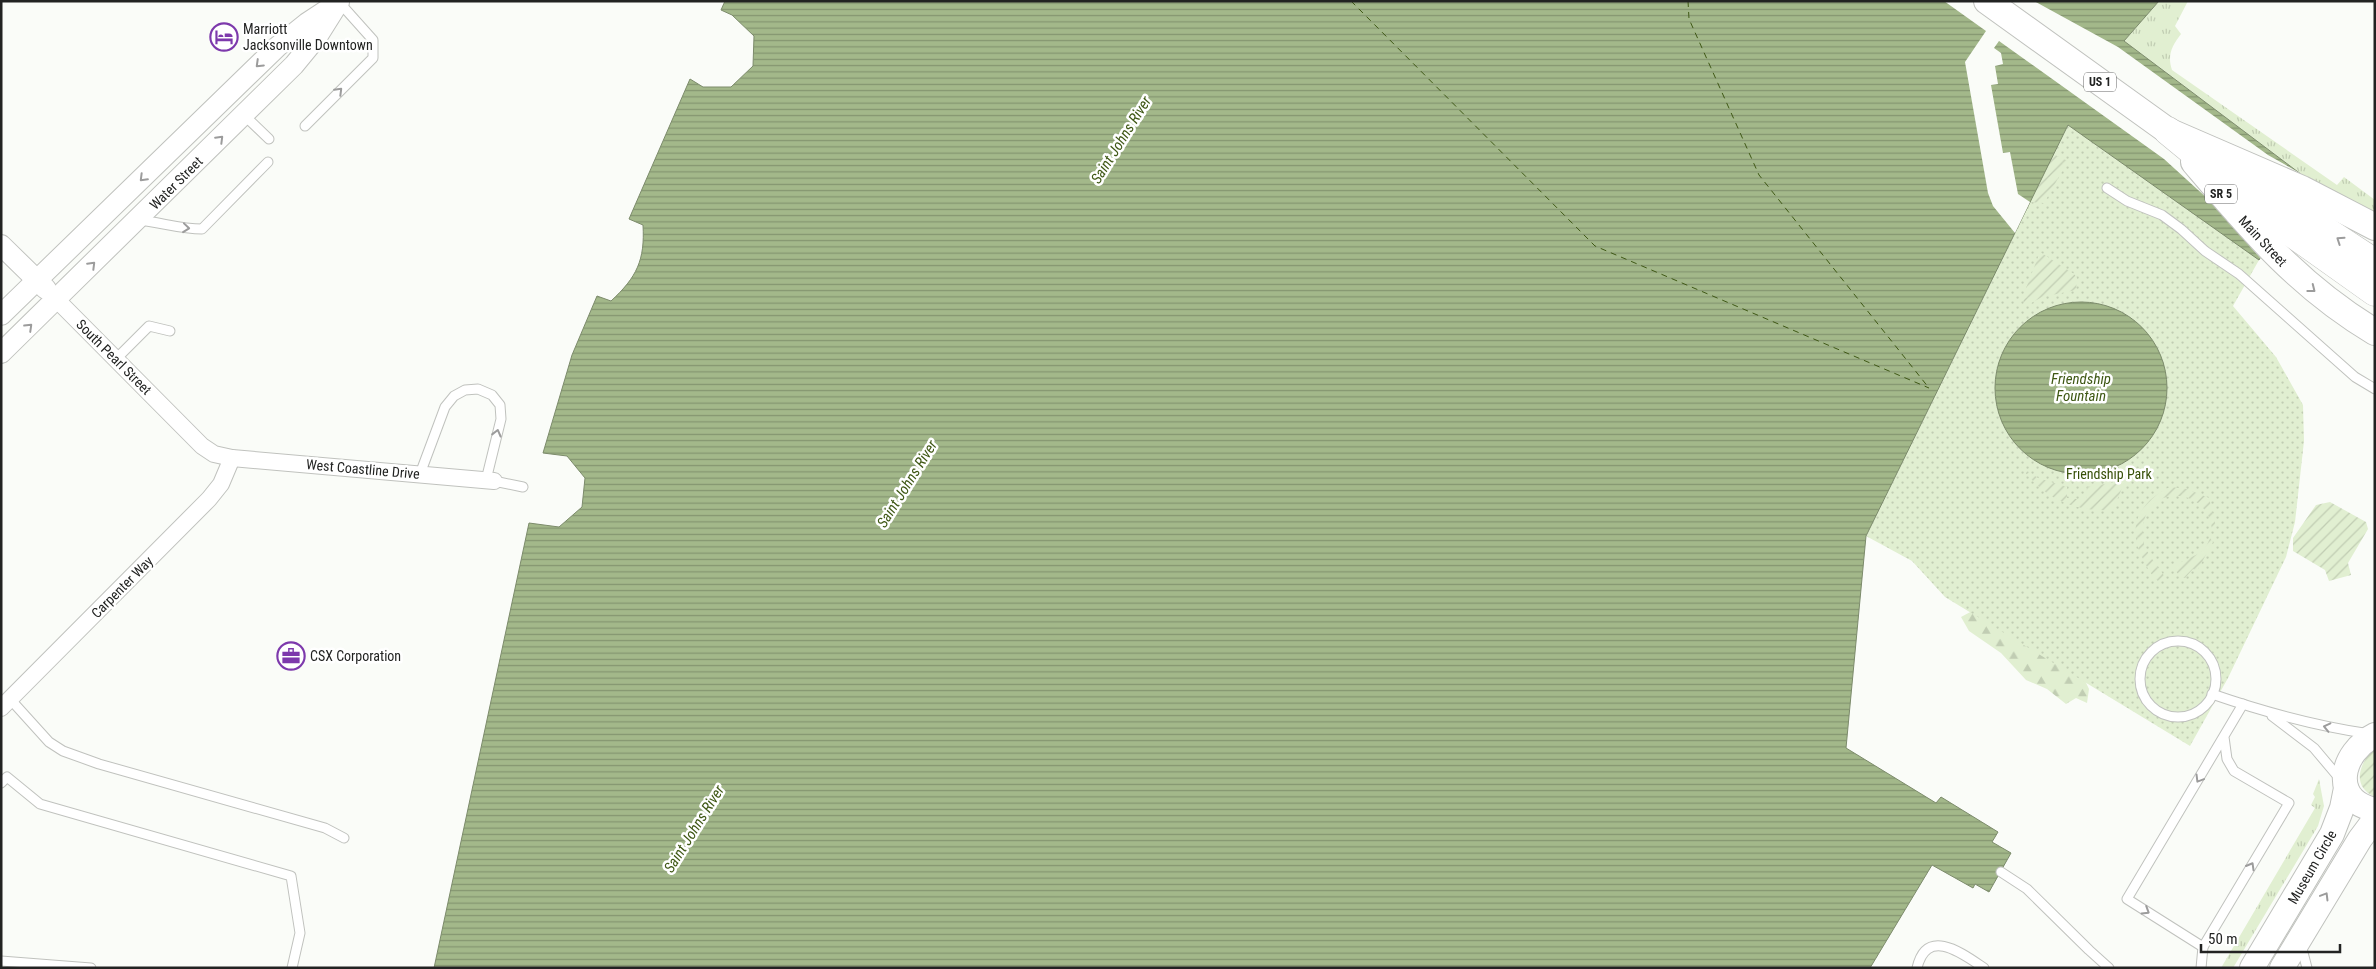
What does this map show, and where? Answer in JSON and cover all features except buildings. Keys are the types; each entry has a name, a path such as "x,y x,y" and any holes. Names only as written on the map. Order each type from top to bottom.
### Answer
{"highway":[{"name":"US 1","path":"2168,131 2305,215 2375,263"},
{"name":"US 1","path":"2305,215 2375,292"}],"main road":[{"name":"Main Street","path":"1987,1 2168,131 2305,215 2375,227"},
{"name":"Main Street","path":"2168,131 2276,256 2309,287 2375,332"},
{"name":"Museum Circle","path":"2252,968 2332,834 2342,808 2346,767 2352,755 2364,742 2375,735"},
{"path":"2345,786 2359,804 2375,810"},
{"name":"Museum Circle","path":"2282,968 2360,839 2375,819"},
{"path":"2285,913 2303,933"}],"street":[{"name":"Water Street","path":"1,315 292,34 340,2"},
{"name":"Water Street","path":"1,353 57,300 306,52 340,2"},
{"path":"226,96 244,115"},
{"name":"South Pearl Street","path":"1,245 202,446 214,454 232,458"},
{"name":"West Coastline Drive","path":"232,458 490,481"},
{"name":"Carpenter Way","path":"4,700 209,499 221,484 232,458"}],"lane":[{"path":"305,126 373,58 373,40 340,2"},
{"path":"244,115 269,139"},
{"path":"138,220 161,223 183,229 202,229 268,162"},
{"path":"2108,188 2126,200 2162,215 2181,228 2206,251 2239,274 2355,377 2375,389"},
{"path":"116,359 149,326 170,331"},
{"path":"420,474 445,407 465,390 478,389 492,396 500,405 501,419 490,481 523,487"},
{"path":"2176,641 2189,642 2200,648 2209,657 2215,669 2216,682 2212,694 2206,704 2196,712 2185,716 2172,716 2160,713 2150,706 2144,696 2140,684 2140,671 2145,660 2153,650 2164,644 2176,641"},
{"path":"2212,694 2268,713 2328,727 2375,735"},
{"path":"4,700 49,742 63,751 99,764 325,828 344,838"},
{"path":"2204,947 2127,900 2243,704"},
{"path":"2268,713 2314,748 2345,786"},
{"path":"2201,968 2204,947 2289,803 2234,770 2227,759 2224,737"},
{"path":"1,782 7,777 40,804 291,876 300,933 292,968"},
{"path":"2001,872 2027,889 2088,950 2109,968"},
{"path":"2303,933 2308,968"},
{"path":"1917,968 1925,952 1932,947 1946,945 1984,968"},
{"path":"1,960 91,968"}],"green space":[{"path":"2159,1 2188,1 2175,26 2181,34 2170,55 2172,70 2337,185 2344,177 2375,200 2375,212 2310,181 2124,41"},
{"name":"Friendship Park","path":"2068,125 2259,260 2233,306 2276,357 2303,405 2304,441 2295,522 2286,557 2228,678 2190,746 1945,597 1912,561 1866,536"},
{"path":"2053,154 2068,161 2044,203 2030,202"},
{"path":"2040,252 2074,274 2077,278 2076,290 2042,297 2024,307 2023,296"},
{"path":"2021,467 2038,478 2067,487 2067,498 2086,500 2087,487 2111,483 2127,476 2113,510 2085,509 2073,506 2050,495 2040,488"},
{"path":"2170,487 2187,489 2209,498 2216,527 2212,531 2209,516 2201,506 2190,499 2178,496 2166,497 2155,503 2147,513 2143,534 2146,549 2165,577 2158,581 2148,568 2138,547 2136,526 2143,508 2159,493"},
{"path":"2330,502 2366,522 2368,529 2348,563 2351,575 2329,581 2325,570 2293,551 2293,538 2316,505"},
{"path":"2210,538 2213,542 2197,571 2193,569 2185,578 2180,577 2174,568 2184,560 2203,550"},
{"path":"1974,610 2079,668 2089,689 2087,703 2076,698 2066,704 2047,689 2026,680 2001,653 1969,631 1961,617"},
{"path":"2375,747 2375,797 2362,787 2360,774 2365,760"},
{"path":"2319,779 2324,806 2318,826 2233,968 2221,968 2315,808 2311,805"}],"water":[{"name":"Saint Johns River","path":"725,1 2159,1 2124,41 2310,181 2259,260 2068,125 1866,536 1846,748 1936,803 1941,797 1998,832 1992,842 2011,853 1989,892 1975,884 1973,888 1932,865 1870,968 434,968 529,523 559,527 582,507 585,478 567,456 543,453 572,355 597,296 611,301 627,284 638,267 641,258 643,225 629,219 690,79 703,87 731,87 753,66 754,36 732,15 721,10"},
{"name":"Friendship Fountain","path":"2081,302 2098,304 2114,309 2142,327 2160,355 2165,371 2167,388 2165,405 2160,421 2142,449 2114,467 2098,472 2081,474 2064,472 2048,467 2020,449 2002,421 1997,405 1995,388 1997,371 2002,355 2020,327 2048,309 2064,304"}],"pier":[{"path":"1944,1 2034,1 2118,47 2268,155 2312,180 2262,260 2208,199 2164,159 1999,41 1994,48 2001,53 2003,64 1995,66 1998,84 1991,85 2003,153 2010,152 2018,194 2030,202 2015,233 1993,206 1988,193 1965,62 1986,31"}],"ferry route":[{"path":"1351,1 1595,246 1929,388"},
{"path":"1688,1 1689,19 1759,175 1929,388"}],"place":[{"name":"Marriott Jacksonville Downtown","path":"224,37"},
{"name":"CSX Corporation","path":"291,656"}]}
